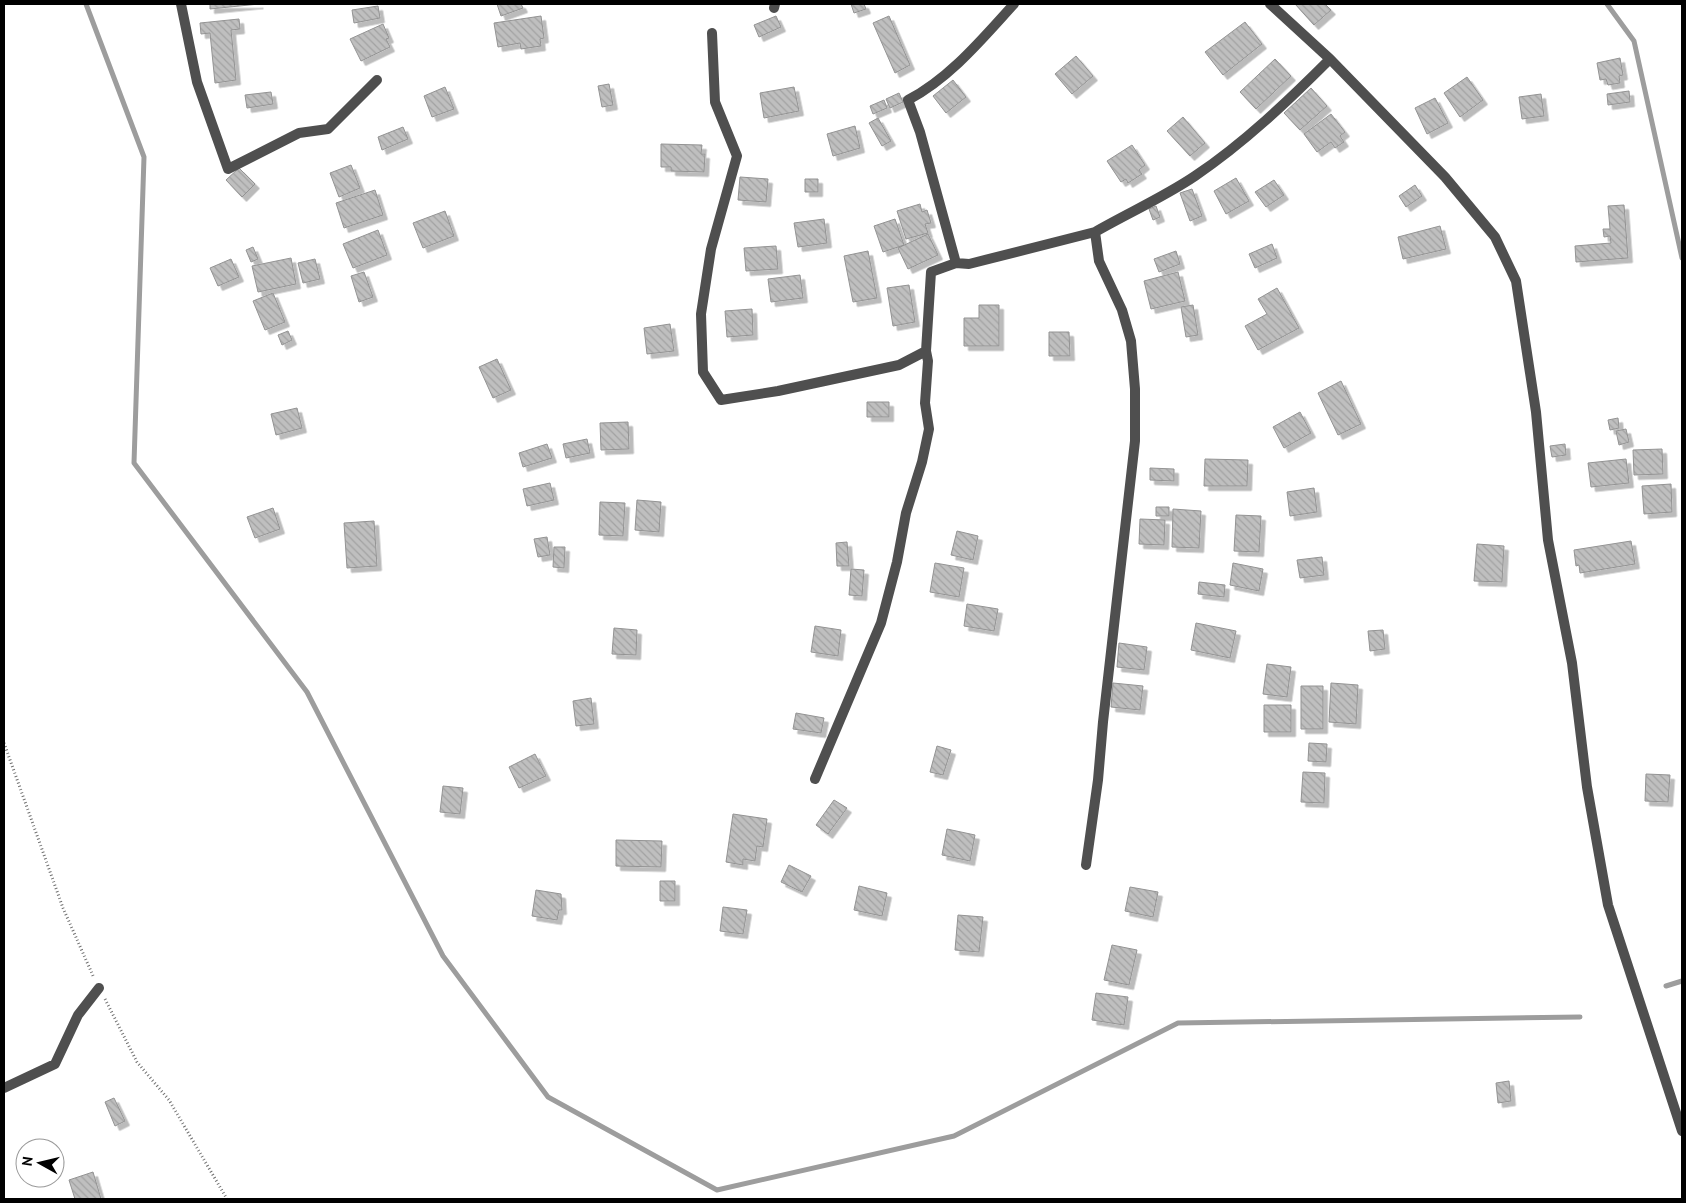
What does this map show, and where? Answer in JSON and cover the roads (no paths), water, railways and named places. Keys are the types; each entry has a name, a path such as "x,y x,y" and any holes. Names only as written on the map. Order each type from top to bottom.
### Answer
{"street":[{"path":"182,4 198,82 228,169 299,132 328,129 377,80"},
{"path":"956,263 920,132 908,100 929,89 978,44 1014,4"},
{"path":"1270,4 1330,59 1445,177 1495,237 1516,282 1536,412 1548,540 1572,663 1587,787 1608,904 1682,1131"},
{"path":"712,34 715,102 737,156 711,249 701,314 703,372 721,400 899,365 926,351"},
{"path":"815,779 880,623 894,571 906,513 930,429 925,403 931,272 956,263 969,264 1095,232 1193,178 1233,149 1297,92 1330,59"},
{"path":"1086,865 1098,780 1135,442 1135,390 1131,341 1122,310 1099,261 1095,232"},
{"path":"4,1088 55,1064 78,1015 99,988"}],"waterway":[{"path":"86,4 144,157 134,463 307,692 443,956 548,1097 717,1190 954,1136 1178,1023 1580,1017"},
{"path":"1607,4 1634,41 1682,258"},
{"path":"1666,986 1682,981"}]}
